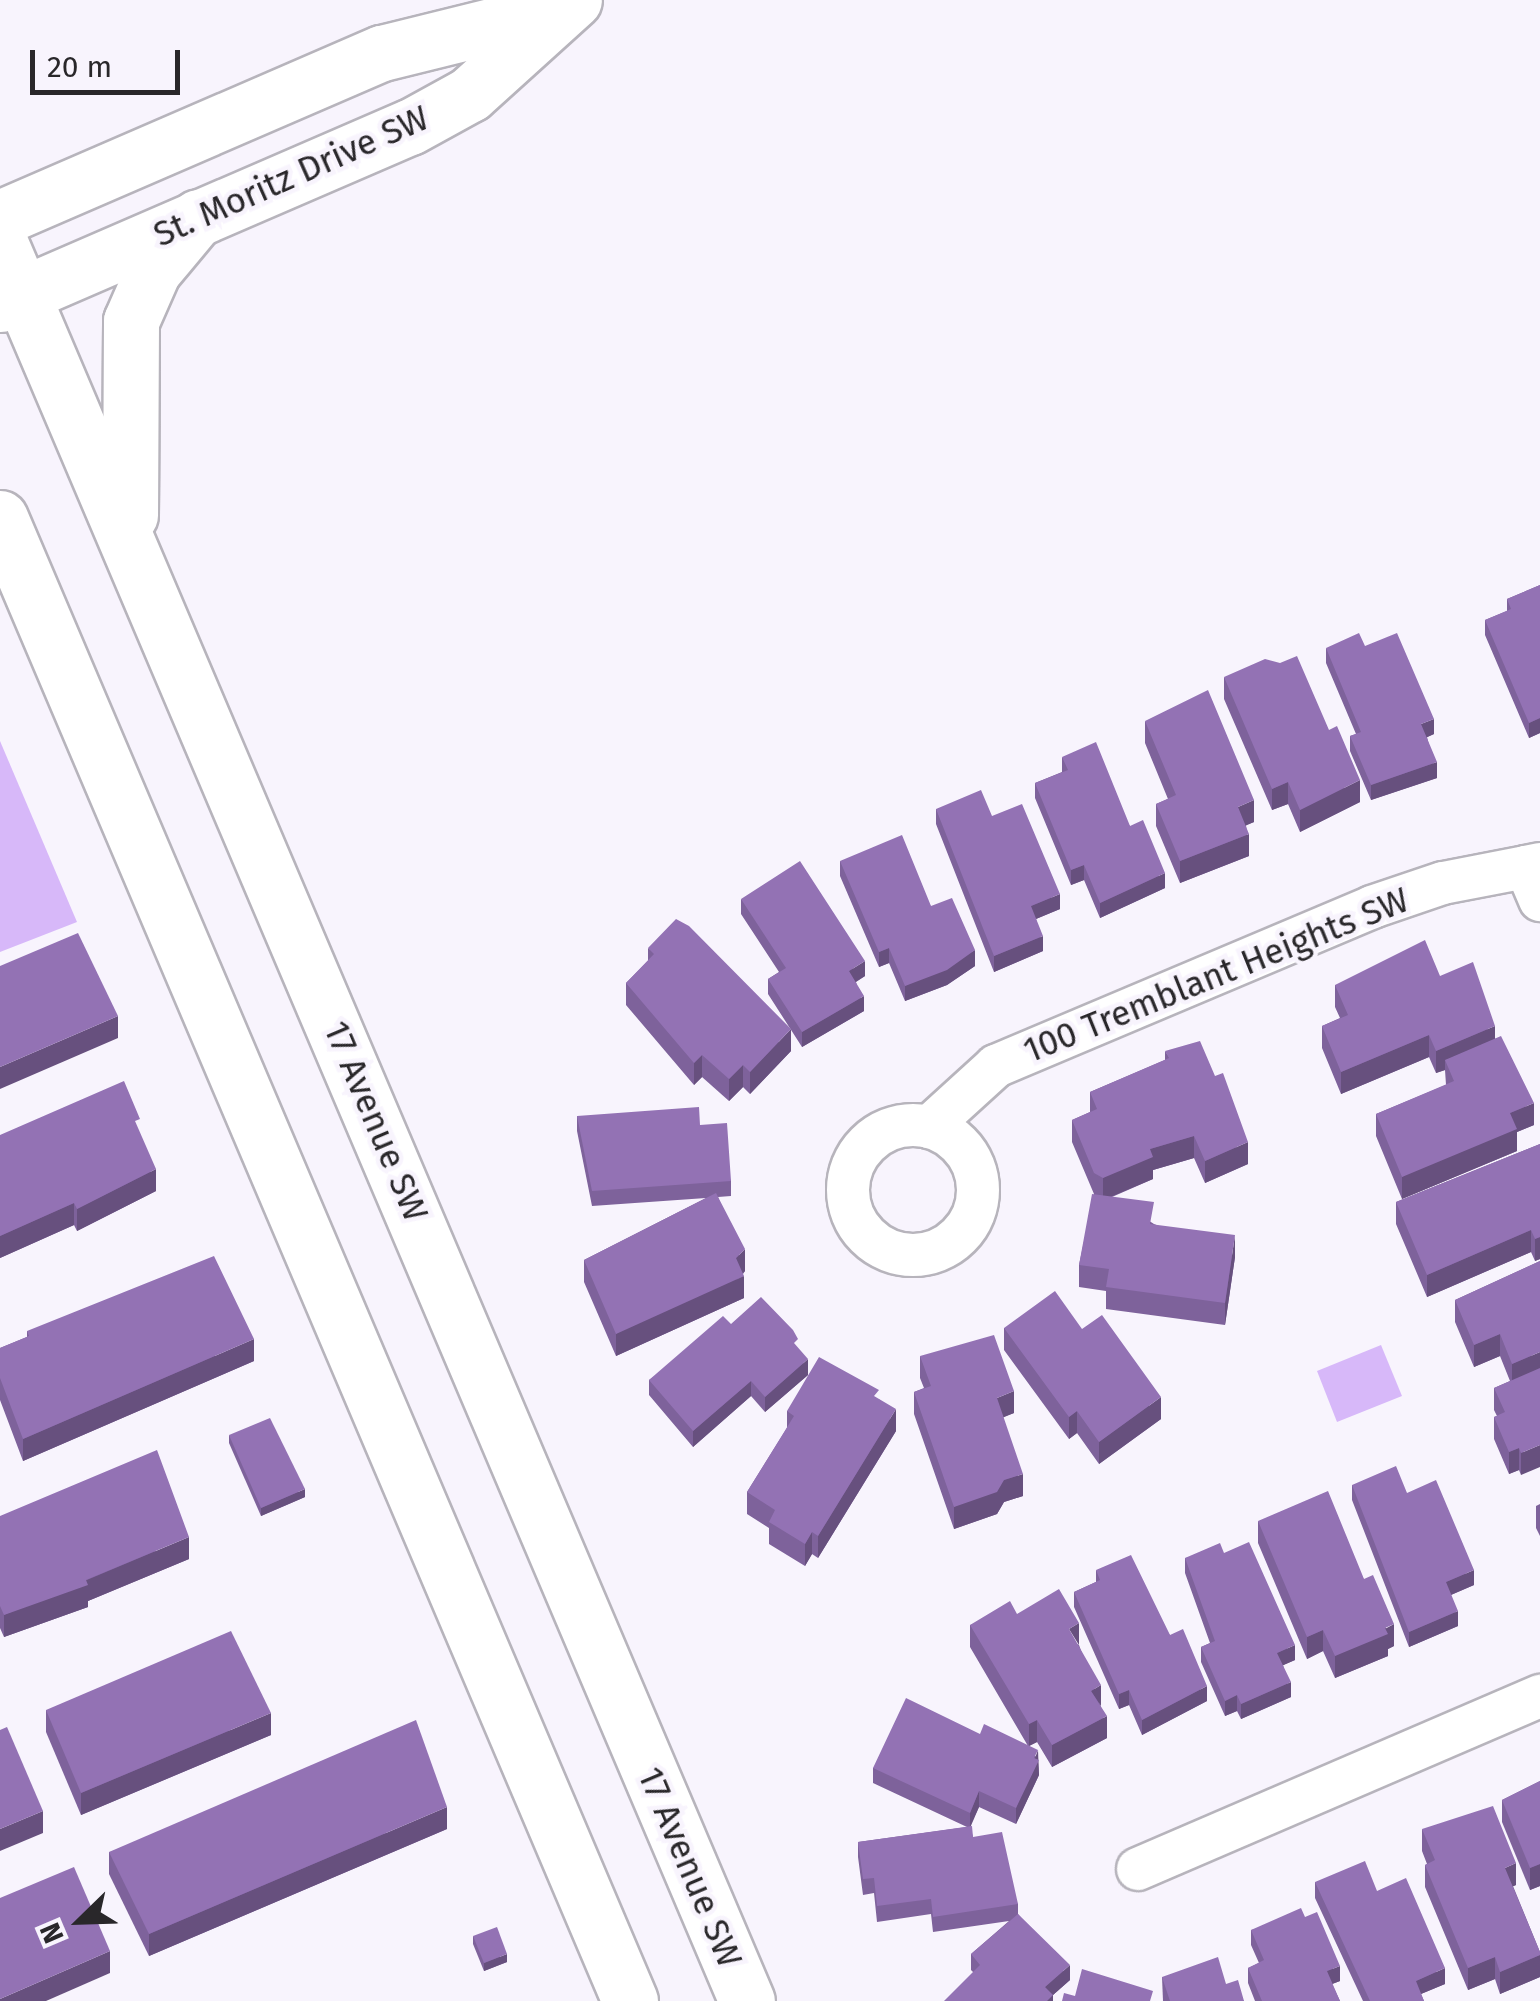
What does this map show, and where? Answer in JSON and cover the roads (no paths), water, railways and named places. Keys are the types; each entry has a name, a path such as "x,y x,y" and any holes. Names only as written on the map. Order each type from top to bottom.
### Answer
{"main road":[{"name":"St. Moritz Drive SW","path":"11,300 410,127 470,94 565,5"},
{"name":"St. Moritz Drive SW","path":"0,218 382,53 565,5"},
{"path":"130,538 131,321 154,271 198,217"},
{"name":"17 Avenue SW","path":"0,243 11,300 130,538 747,2001"},
{"path":"0,518 630,2001"}],"street":[{"name":"100 Tremblant Heights SW","path":"929,1127 996,1066 1372,907 1443,883 1535,877"},
{"path":"1138,1869 1540,1696"}]}
